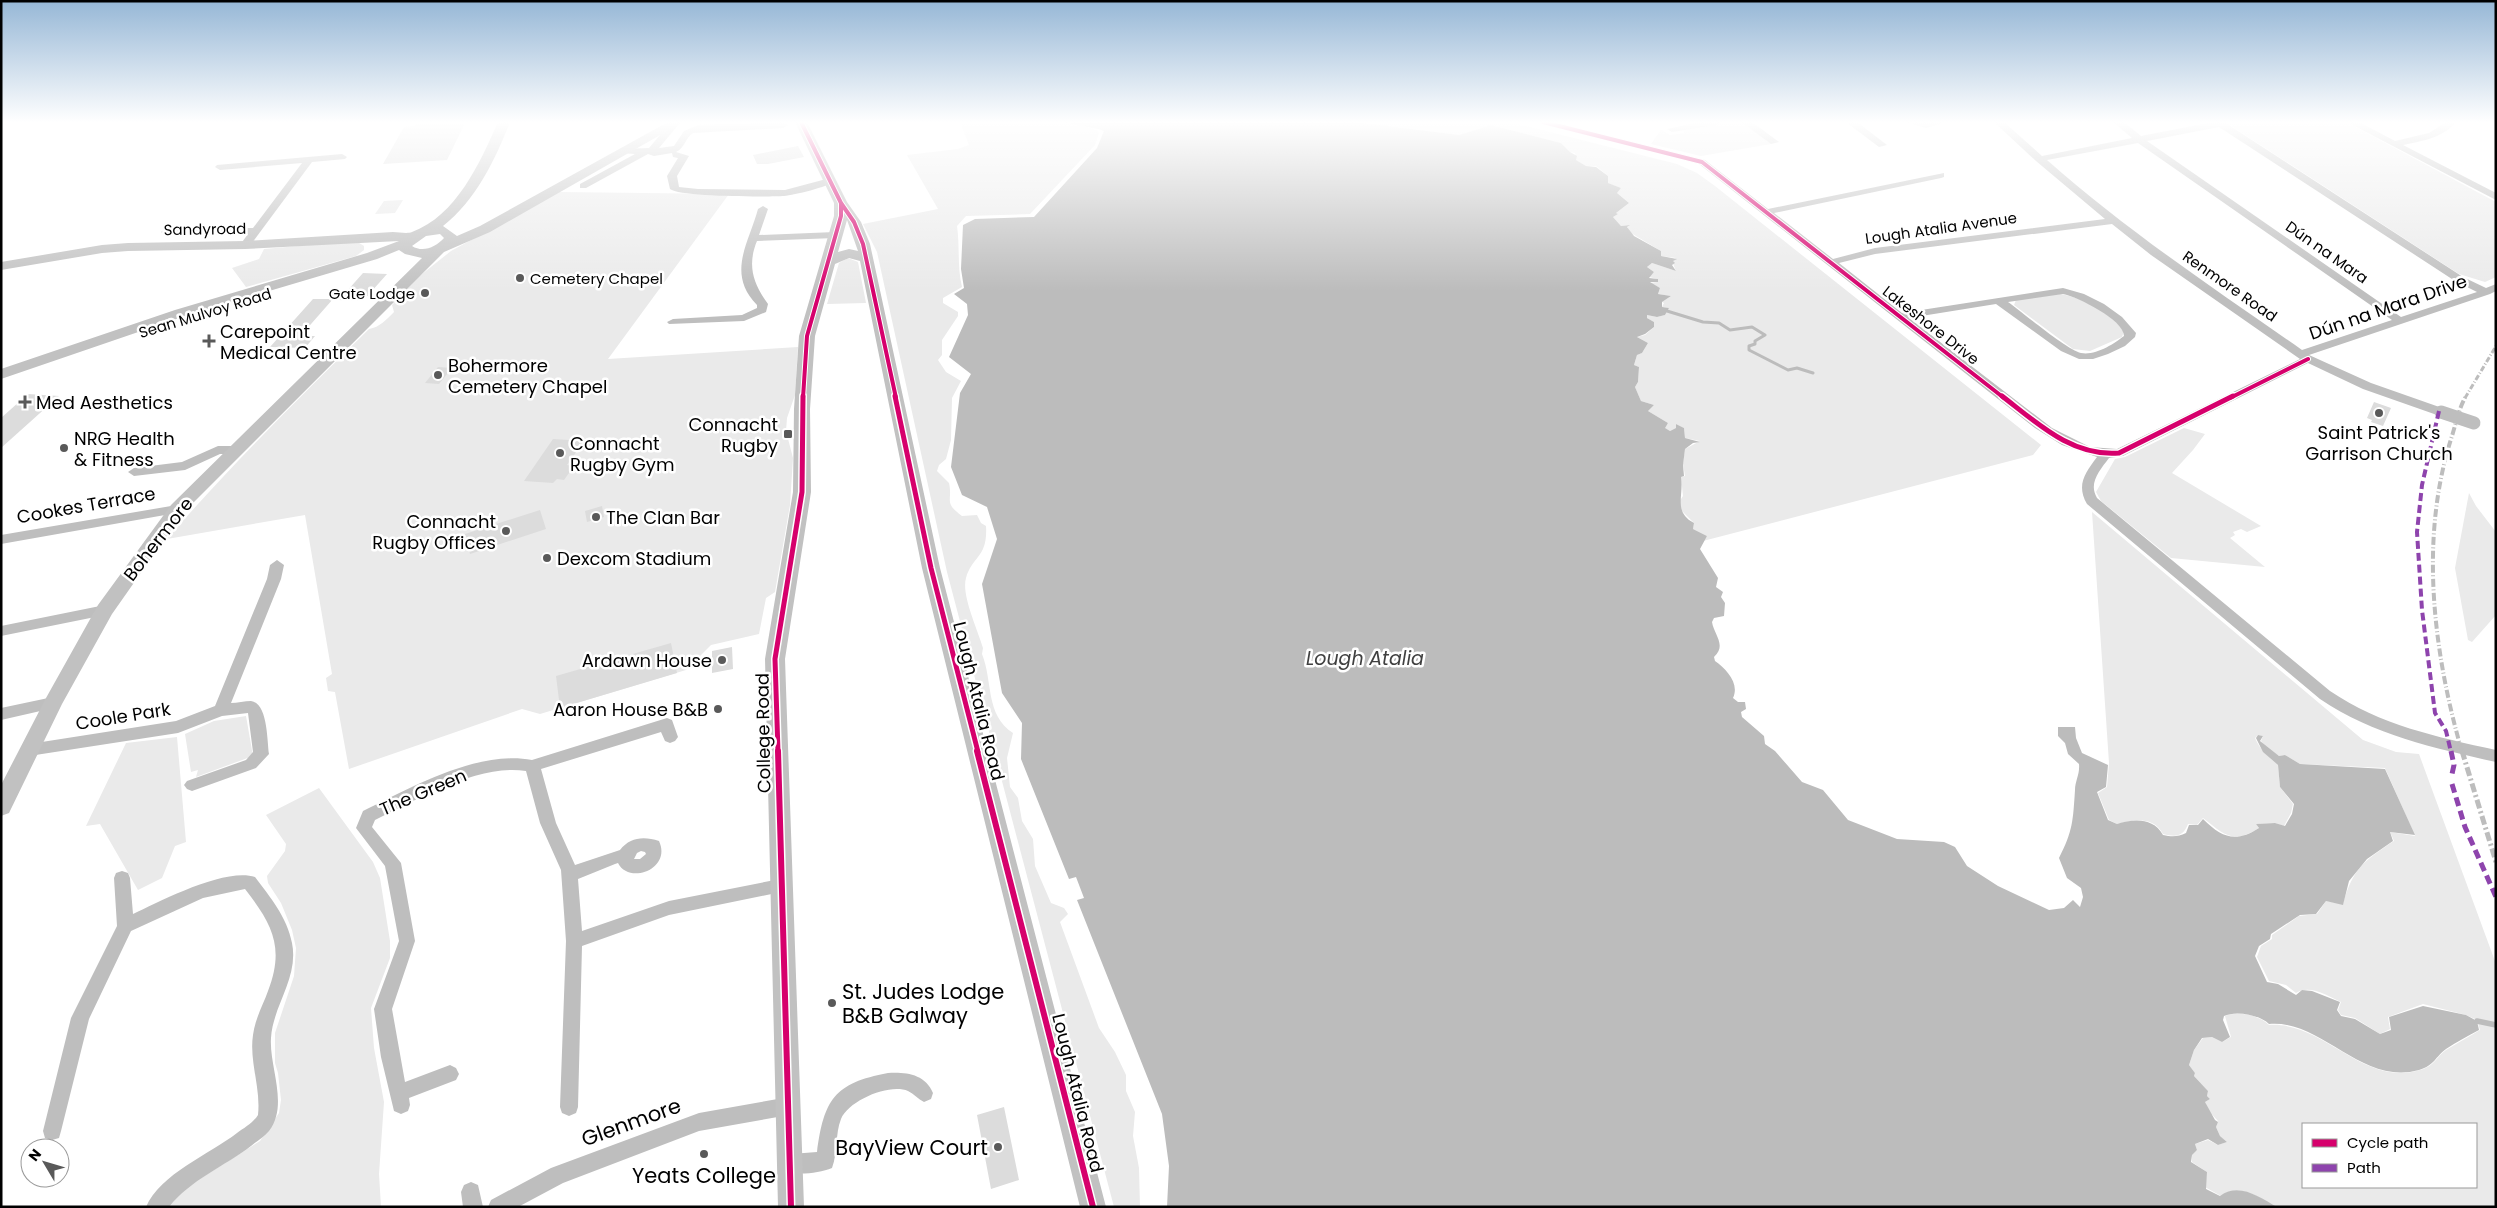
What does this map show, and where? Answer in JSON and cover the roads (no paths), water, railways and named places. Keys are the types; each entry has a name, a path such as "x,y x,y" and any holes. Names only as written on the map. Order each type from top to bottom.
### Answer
{"main road":[{"path":"411,246 438,224 460,200 474,178"},
{"path":"445,240 481,225 568,178"},
{"path":"411,246 445,240 485,229 575,178"},
{"path":"830,181 841,203"},
{"path":"445,240 460,200"},
{"name":"College Road","path":"791,1207 780,886 775,659 802,492 802,409 807,336 829,261 841,203"},
{"name":"Lough Atalia Road","path":"841,203 857,226 866,253 930,568 1093,1207"},
{"path":"428,231 445,240"},
{"path":"835,235 854,241 866,253"},
{"name":"Sandyroad","path":"1,266 102,249 143,246 245,245 393,236 411,246"},
{"name":"Bohermore","path":"1,807 53,703 105,610 178,509 445,240"},
{"name":"Bohermore","path":"393,293 414,261 411,246"},
{"name":"Sean Mulvoy Road","path":"1,374 162,318 411,246"},
{"name":"Sean Mulvoy Road","path":"1,382 167,324 356,266 411,246"},
{"path":"829,261 849,253 866,253"}],"street":[{"path":"245,245 258,231 295,178"},
{"path":"583,186 598,178"},
{"path":"673,178 675,188 698,192 785,194 830,181"},
{"name":"Lakeshore Drive","path":"1723,178 2047,431 2074,445 2105,454"},
{"path":"1767,212 1924,178"},
{"name":"Renmore Road","path":"2062,178 2114,221 2198,284 2304,357 2367,386 2474,423"},
{"name":"Dún na Mara","path":"2195,178 2399,320"},
{"name":"Dún na Mara Drive","path":"2304,178 2459,279 2491,289"},
{"path":"2460,178 2496,197"},
{"path":"673,322 744,318 755,315 764,308 763,304 753,294 746,269 746,253 763,209"},
{"name":"Lough Atalia Avenue","path":"1832,262 1875,250 2114,221"},
{"path":"166,232 258,231"},
{"path":"752,238 835,235"},
{"name":"Dún na Mara Drive","path":"2304,357 2399,320 2491,289"},
{"path":"1900,316 1998,300 2060,291 2069,292 2087,299 2117,319 2129,330 2129,337 2123,342 2089,356 2076,354 2065,349 1998,300"},
{"path":"2304,357 2119,453 2105,454 2087,482 2087,491 2092,501 2325,695 2346,710 2383,725 2496,756"},
{"path":"134,472 185,466 218,450 237,450"},
{"name":"Cookes Terrace","path":"1,540 178,509"},
{"path":"221,710 274,579 276,565"},
{"path":"1,631 105,610"},
{"path":"1,714 53,703"},
{"name":"Coole Park","path":"29,750 178,727 221,710 250,708 256,712 261,754 250,764 192,785"},
{"name":"The Green","path":"450,1074 400,1099 390,1057 383,1009 407,941 393,864 364,828 369,816 409,796 489,765 522,762 532,766 667,724 670,737"},
{"path":"532,766 548,823 569,875 574,941 569,1107"},
{"path":"569,875 614,858 626,856"},
{"path":"52,1131 80,1018 125,926 122,878"},
{"path":"125,926 190,897 231,882 249,882 278,919 285,956 277,990 261,1035 263,1076 269,1109 264,1124 233,1148 193,1173 163,1196 156,1207"},
{"path":"574,941 669,908 780,886"},
{"path":"791,1164 825,1161 830,1125 835,1110 844,1099 874,1086 893,1083 910,1082 924,1093"},
{"name":"Glenmore","path":"498,1207 558,1175 699,1122 789,1106"}],"water":[{"name":"Lough Atalia","path":"1069,178 1608,178 1608,183 1621,188 1617,193 1629,203 1613,217 1621,226 1630,225 1627,227 1634,236 1661,251 1661,256 1677,259 1673,261 1675,263 1672,265 1676,271 1652,263 1647,267 1654,272 1649,278 1658,279 1658,282 1650,282 1660,288 1658,294 1671,296 1662,302 1662,307 1669,308 1665,315 1657,317 1647,315 1647,318 1654,322 1654,327 1637,337 1648,343 1642,353 1637,355 1634,365 1639,367 1638,382 1635,387 1641,401 1654,405 1648,411 1668,423 1665,428 1670,431 1676,428 1676,424 1684,428 1685,438 1700,442 1693,443 1685,449 1684,476 1681,477 1681,509 1688,519 1694,523 1693,529 1707,536 1700,549 1718,578 1716,587 1723,592 1721,597 1725,603 1724,616 1714,618 1712,622 1720,644 1718,653 1714,657 1715,661 1731,677 1735,687 1733,698 1738,702 1745,702 1746,709 1741,712 1742,717 1764,736 1765,744 1775,751 1802,782 1823,790 1848,820 1897,839 1944,842 1955,847 1967,866 1998,886 2049,910 2064,908 2073,900 2080,907 2083,897 2081,888 2067,878 2059,858 2072,825 2079,764 2068,754 2065,743 2058,736 2058,727 2075,727 2076,738 2082,753 2108,765 2106,787 2097,792 2108,820 2117,824 2130,821 2148,822 2159,829 2163,835 2169,836 2178,836 2186,833 2189,825 2198,825 2203,819 2217,831 2236,837 2251,833 2259,828 2256,824 2275,823 2285,826 2292,814 2294,804 2280,787 2278,765 2263,752 2256,738 2258,735 2263,736 2260,741 2279,756 2285,755 2300,764 2385,769 2415,835 2390,832 2393,841 2367,859 2349,881 2343,905 2326,901 2316,914 2300,915 2271,934 2270,939 2259,946 2255,956 2267,982 2278,984 2296,995 2302,990 2312,991 2340,1002 2337,1010 2341,1016 2355,1019 2380,1034 2391,1030 2389,1017 2423,1006 2466,1015 2477,1021 2479,1030 2446,1049 2424,1068 2398,1072 2379,1069 2360,1061 2307,1031 2288,1025 2269,1024 2260,1018 2248,1014 2235,1013 2224,1016 2223,1020 2230,1037 2222,1042 2212,1037 2202,1038 2194,1050 2189,1065 2195,1073 2194,1076 2208,1091 2207,1096 2210,1099 2205,1102 2218,1122 2216,1127 2220,1136 2227,1142 2218,1145 2208,1139 2195,1144 2197,1150 2192,1155 2191,1162 2207,1172 2206,1189 2220,1196 2234,1190 2242,1191 2277,1207 1167,1207 1169,1166 1162,1114 1077,900 1084,898 1076,877 1069,879 1021,759 1022,723 1002,693 982,584 997,539 987,507 962,495 951,467 960,393 971,374 949,357 968,315 967,304 954,294 964,288 961,269 963,225 975,219 1034,217"}],"waterway":[{"path":"1667,311 1703,322 1719,323 1730,330 1752,327 1765,335 1755,341 1755,344 1749,346 1749,350 1788,370 1797,368 1813,373"},
{"path":"2477,1021 2496,1025"}],"railway":[{"path":"2465,398 2496,346"},
{"path":"2462,752 2452,714 2437,634 2433,554 2442,474 2461,405 2466,396"},
{"path":"2462,751 2496,862"}],"place":[{"name":"Cemetery Chapel","path":"520,278"},
{"name":"Gate Lodge","path":"425,293"},
{"name":"Carepoint Medical Centre","path":"209,341"},
{"name":"Bohermore Cemetery Chapel","path":"438,375"},
{"name":"Med Aesthetics","path":"25,402"},
{"name":"Saint Patrick's Garrison Church","path":"2379,413"},
{"name":"Connacht Rugby","path":"788,434"},
{"name":"NRG Health & Fitness","path":"64,448"},
{"name":"Connacht Rugby Gym","path":"560,453"},
{"name":"The Clan Bar","path":"596,517"},
{"name":"Connacht Rugby Offices","path":"506,531"},
{"name":"Dexcom Stadium","path":"547,558"},
{"name":"Ardawn House","path":"722,660"},
{"name":"Aaron House B&B","path":"718,709"},
{"name":"St. Judes Lodge B&B Galway","path":"832,1003"},
{"name":"BayView Court","path":"998,1147"},
{"name":"Yeats College","path":"704,1154"}]}
